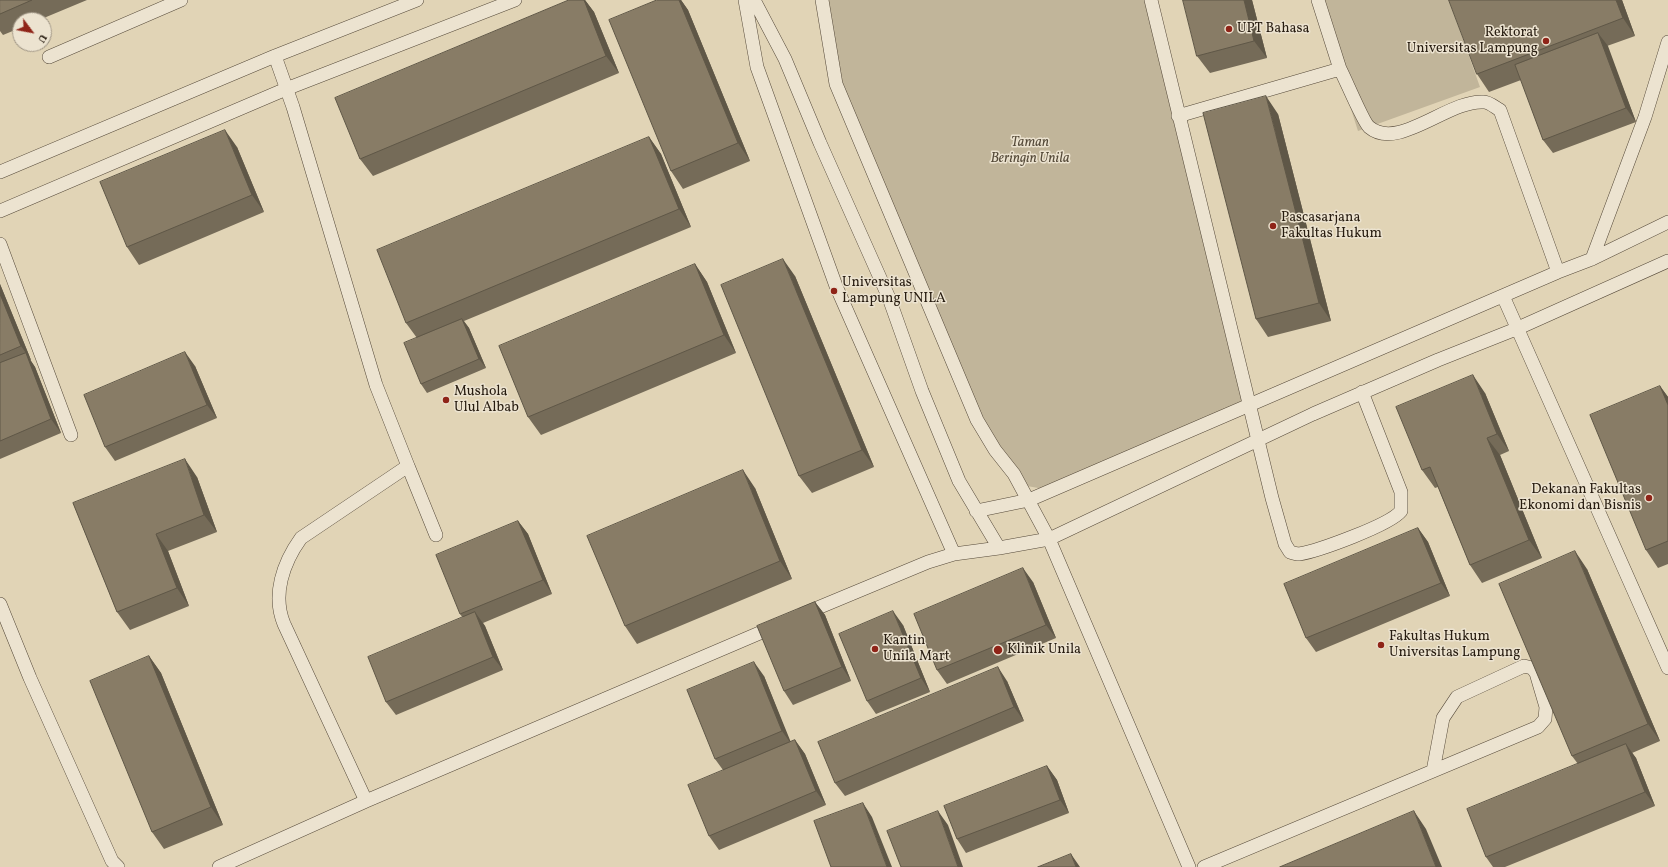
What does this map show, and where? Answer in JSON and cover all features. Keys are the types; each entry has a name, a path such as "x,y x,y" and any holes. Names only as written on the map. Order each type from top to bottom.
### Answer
{"lane":[{"path":"49,56 181,0"},
{"path":"0,172 275,56 417,0"},
{"path":"0,211 286,89 515,0"},
{"path":"745,0 757,67 836,286 954,554"},
{"path":"754,0 785,59 820,143 889,298 922,391 956,474 976,511 999,548"},
{"path":"822,0 836,84 977,420 995,450 1014,474 1049,539 1189,867"},
{"path":"1151,0 1272,498 1285,544 1290,552 1299,554 1379,525 1397,516 1401,511 1402,504 1396,480 1362,392"},
{"path":"1318,0 1340,69 1368,126 1379,133 1394,134 1465,105 1485,102 1500,110 1558,272"},
{"path":"1592,259 1645,117 1668,42"},
{"path":"275,56 293,107 376,384 436,535"},
{"path":"1178,116 1340,69"},
{"path":"976,511 1029,500 1558,272 1592,259 1668,222"},
{"path":"0,244 72,435"},
{"path":"219,867 366,801 928,562 954,554 1049,539 1362,392 1516,329 1668,261"},
{"path":"1503,296 1516,329 1668,668"},
{"path":"366,801 282,619 278,592 291,551 301,538 408,466"},
{"path":"0,604 30,678 112,861 118,867"},
{"path":"1204,867 1538,727 1545,719 1546,707 1536,673 1532,668 1524,666 1457,697 1443,718 1433,771"}],"green space":[{"name":"Taman Beringin Unila","path":"825,0 1147,0 1247,399 1044,489 1027,486 978,417 839,87"},
{"path":"1316,0 1449,0 1480,87 1358,131"}],"building":[{"path":"0,0 32,0 0,14"},
{"path":"569,0 584,0 606,56 360,159 335,98"},
{"path":"657,0 679,0 738,143 671,171 609,20"},
{"name":"UPT Bahasa","path":"1183,0 1244,0 1254,41 1197,56"},
{"name":"Rektorat Universitas Lampung","path":"1449,0 1616,0 1623,18 1477,74"},
{"path":"1598,33 1626,108 1543,140 1515,65"},
{"name":"Pascasarjana Fakultas Hukum","path":"1266,96 1319,303 1256,319 1203,113"},
{"path":"225,130 252,195 127,247 100,182"},
{"path":"649,137 679,209 406,323 377,250"},
{"path":"783,259 862,450 799,476 721,285"},
{"path":"695,264 724,335 528,417 499,346"},
{"path":"0,294 21,346 0,355"},
{"path":"462,319 479,359 421,384 404,343"},
{"path":"185,352 207,405 105,447 84,395"},
{"path":"26,353 51,419 0,441 0,363"},
{"path":"1473,375 1497,434 1487,438 1529,540 1470,565 1430,467 1422,470 1396,407"},
{"name":"Dekanan Fakultas Ekonomi dan Bisnis","path":"1660,386 1668,405 1668,541 1646,550 1590,415"},
{"path":"185,459 204,515 156,534 177,588 117,612 73,503"},
{"path":"743,470 780,561 625,626 587,536"},
{"path":"518,521 543,580 460,614 436,555"},
{"path":"1418,528 1441,583 1306,638 1284,584"},
{"path":"1575,551 1648,724 1572,756 1499,584"},
{"path":"1023,568 1046,625 937,670 914,614"},
{"path":"815,602 842,667 784,691 757,626"},
{"path":"893,611 921,678 867,701 839,634"},
{"path":"475,612 493,657 386,702 368,657"},
{"path":"149,656 211,807 152,832 90,681"},
{"path":"754,662 782,731 715,759 687,690"},
{"path":"998,667 1014,707 835,783 818,742"},
{"path":"795,740 816,791 709,836 688,785"},
{"path":"1626,744 1645,792 1486,857 1467,809"},
{"path":"1047,766 1060,800 957,839 944,806"},
{"path":"863,803 887,867 831,867 814,821"},
{"path":"938,811 958,867 901,867 887,831"},
{"path":"1414,811 1436,867 1280,867"},
{"path":"1071,854 1076,867 1038,867"}],"place":[{"name":"UPT Bahasa","path":"1229,29"},
{"name":"Rektorat Universitas Lampung","path":"1546,41"},
{"name":"Pascasarjana Fakultas Hukum","path":"1273,226"},
{"name":"Universitas Lampung UNILA","path":"834,291"},
{"name":"Mushola Ulul Albab","path":"446,400"},
{"name":"Dekanan Fakultas Ekonomi dan Bisnis","path":"1649,498"},
{"name":"Fakultas Hukum Universitas Lampung","path":"1381,645"},
{"name":"Kantin Unila Mart","path":"875,649"},
{"name":"Klinik Unila","path":"998,650"}]}
